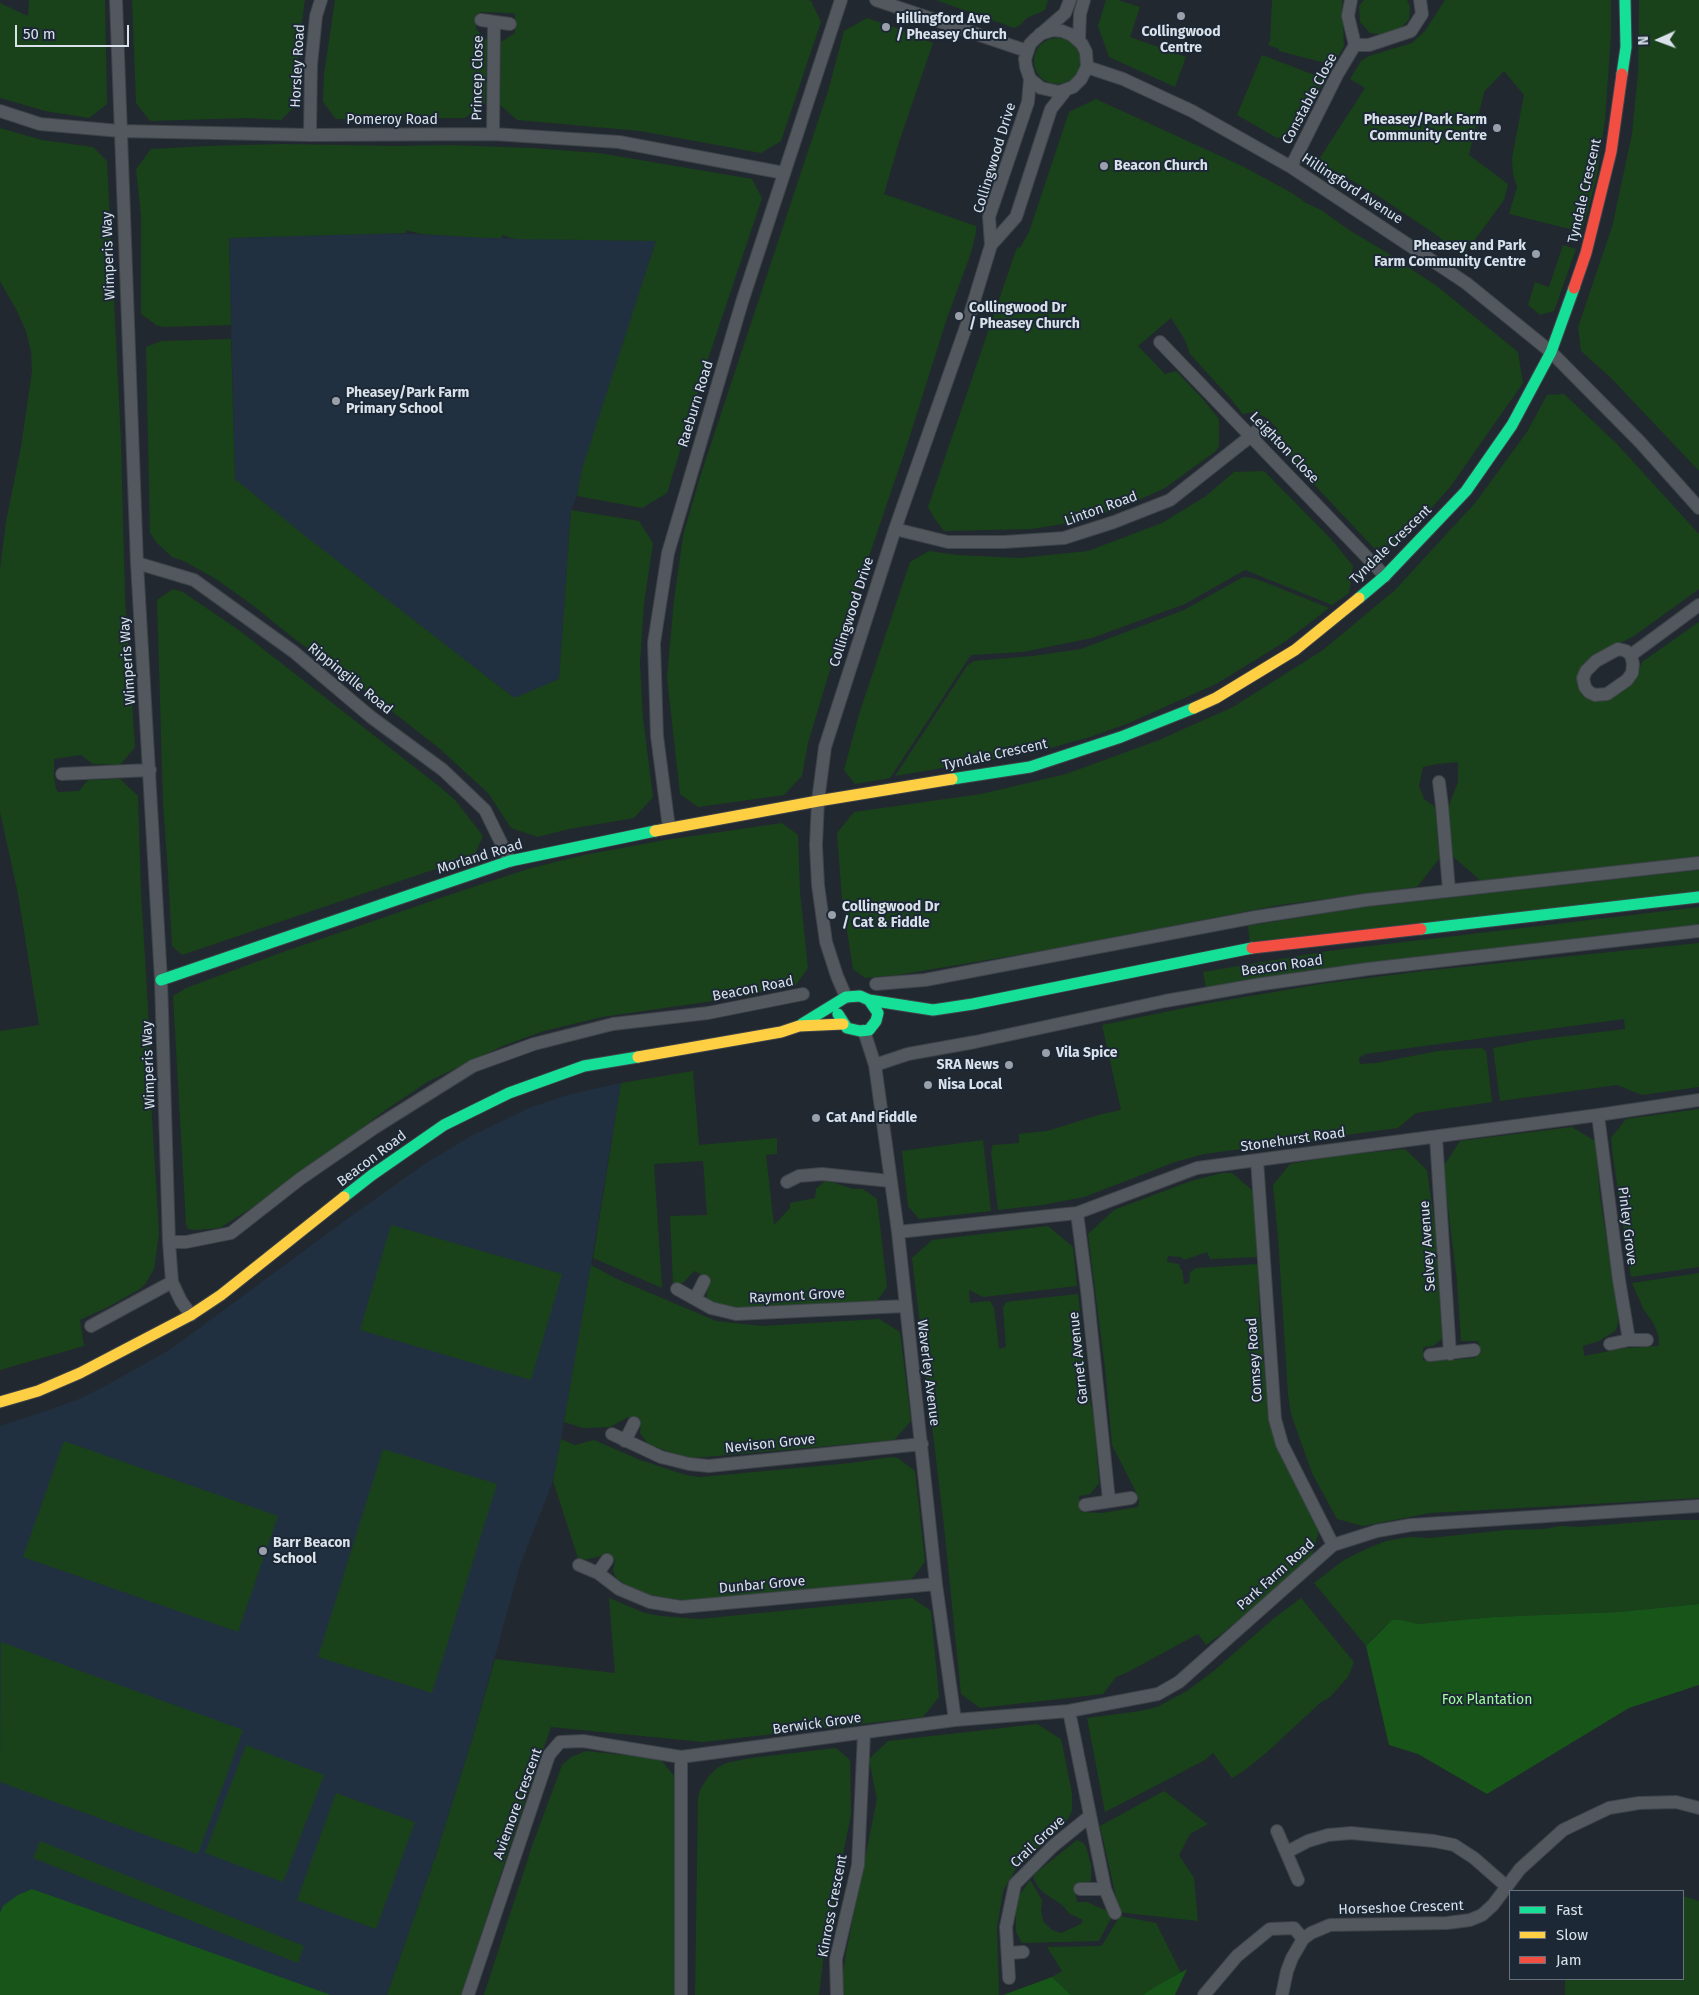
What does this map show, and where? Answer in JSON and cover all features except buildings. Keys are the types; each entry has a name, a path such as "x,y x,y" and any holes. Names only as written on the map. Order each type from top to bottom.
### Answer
{"main road":[{"name":"Tyndale Crescent","path":"818,801 1030,766 1166,720 1216,698 1296,650 1385,576 1466,491 1512,426 1551,352 1586,254 1611,152 1626,47 1625,0"},
{"name":"Morland Road","path":"161,980 510,861 669,828 818,801"},
{"name":"Beacon Road","path":"0,1402 38,1391 80,1374 191,1315 221,1295 372,1175 444,1125 509,1093 584,1066 780,1032 799,1026 843,999 856,995 869,1000 933,1010 973,1004 1268,945 1544,916 1699,897"},
{"path":"842,1024 838,1018 837,1010 843,999"},
{"path":"869,1000 885,1019"},
{"name":"Beacon Road","path":"799,1026 842,1024 850,1029 864,1031 885,1019 920,1009"}],"street":[{"name":"Wimperis Way","path":"116,0 137,563 161,980 169,1242 172,1282 181,1302 191,1315"},
{"name":"Horsley Road","path":"310,135 311,65 316,16 321,0"},
{"name":"Raeburn Road","path":"669,828 656,736 654,643 668,553 742,302 841,0"},
{"path":"876,0 1027,51 1032,42 1065,13 1070,0"},
{"path":"1079,40 1080,14 1084,0"},
{"name":"Constable Close","path":"1291,166 1337,75 1355,45 1348,16 1351,0"},
{"name":"Constable Close","path":"1355,45 1369,45 1410,31 1422,14 1420,0"},
{"name":"Princep Close","path":"481,20 510,24"},
{"name":"Princep Close","path":"493,134 494,22"},
{"path":"1040,34 1058,30 1068,33 1079,40 1086,52 1086,67"},
{"name":"Collingwood Drive","path":"843,999 826,942 822,918 816,844 818,801 825,748 895,529 967,324 991,245 989,217 1028,102 1030,79 1026,67 1027,51"},
{"name":"Collingwood Drive","path":"991,245 1016,217 1051,109 1066,90 1078,82 1086,67"},
{"name":"Hillingford Avenue","path":"1086,67 1123,79 1192,111 1291,166 1466,283 1551,352 1640,442 1699,508"},
{"path":"1030,79 1047,91 1059,92 1066,90"},
{"name":"Pomeroy Road","path":"0,110 40,124 120,131 310,135 493,134 619,142 784,172"},
{"name":"Leighton Close","path":"1160,342 1385,576"},
{"name":"Linton Road","path":"895,529 948,542 1004,542 1064,538 1114,522 1170,500 1262,426"},
{"name":"Rippingille Road","path":"137,563 194,580 294,652 371,717 443,770 486,810 510,861"},
{"path":"1631,656 1699,605"},
{"path":"62,774 150,770"},
{"path":"1438,782 1442,806 1449,890"},
{"path":"876,984 925,980 1256,917 1449,890 1537,882 1699,862"},
{"name":"Beacon Road","path":"875,1065 908,1054 975,1042 1166,1001 1262,984 1368,969 1699,931"},
{"name":"Beacon Road","path":"169,1242 186,1242 231,1233 300,1179 374,1128 473,1066 534,1044 613,1024 709,1016 804,994"},
{"name":"Waverley Avenue","path":"864,1031 875,1065 898,1232 904,1306 922,1444 936,1584 955,1720"},
{"name":"Stonehurst Road","path":"898,1232 1077,1213 1197,1168 1699,1100"},
{"name":"Pinley Grove","path":"1598,1115 1619,1280 1629,1340"},
{"name":"Selvey Avenue","path":"1436,1137 1450,1354"},
{"name":"Comsey Road","path":"1257,1160 1275,1419 1282,1444 1333,1545"},
{"path":"786,1182 799,1176 822,1174 890,1181"},
{"name":"Garnet Avenue","path":"1077,1213 1088,1290 1109,1500"},
{"path":"695,1299 704,1281"},
{"path":"91,1326 172,1282"},
{"name":"Raymont Grove","path":"677,1289 711,1308 736,1314 904,1306"},
{"path":"1610,1344 1629,1340 1647,1340"},
{"path":"1430,1355 1474,1350"},
{"path":"625,1441 634,1423"},
{"name":"Nevison Grove","path":"612,1434 661,1457 688,1464 709,1466 922,1444"},
{"path":"1085,1504 1132,1498"},
{"name":"Park Farm Road","path":"955,1720 1069,1711 1158,1694 1179,1682 1333,1545 1377,1531 1410,1525 1699,1506"},
{"path":"598,1573 607,1560"},
{"name":"Dunbar Grove","path":"579,1565 598,1573 619,1588 650,1602 681,1607 936,1584"},
{"path":"1069,1711 1105,1889 1115,1913"},
{"name":"Berwick Grove","path":"681,1757 955,1720"},
{"name":"Kinross Crescent","path":"837,1995 836,1959 858,1865 864,1733"},
{"name":"Aviemore Crescent","path":"468,1995 549,1755 560,1742 583,1741 681,1757"},
{"path":"681,1757 681,1995"},
{"name":"Horseshoe Crescent","path":"1303,1939 1311,1933 1330,1925 1448,1923 1470,1920 1482,1915 1493,1905 1506,1886 1534,1855 1563,1830 1609,1808 1640,1803 1676,1802 1699,1808"},
{"name":"Crail Grove","path":"1009,1978 1006,1927 1014,1884 1053,1846 1090,1816"},
{"path":"1277,1831 1298,1880"},
{"path":"1287,1852 1308,1841 1328,1835 1351,1833 1434,1840 1454,1845 1474,1858 1506,1886"},
{"path":"1080,1889 1105,1889"},
{"path":"1204,1995 1237,1956 1270,1929 1294,1928 1303,1939 1287,1971 1282,1995"},
{"path":"1009,1953 1022,1952"}],"shaded area":[{"path":"391,233 494,238 656,241 587,456 577,496 571,510 559,679 517,697 513,697 298,531 235,479 229,238"},
{"name":"Barr Beacon School","path":"621,1083 576,1356 553,1481 520,1565 472,1740 435,1858 387,1995 0,1995 0,1426 79,1399 171,1349 354,1214 423,1165 469,1137 529,1108 571,1094"}],"green space":[{"path":"29,0 105,0 107,104 89,118 45,111 0,98 0,3 28,16"},
{"path":"132,0 305,0 298,49 296,105 281,120 248,118 150,121 136,103"},
{"path":"335,0 807,0 811,1 821,22 781,141 761,153 640,131 517,120 500,105 501,42 515,33 515,14 508,13 480,12 476,16 476,29 487,40 485,103 465,118 336,119 323,102 324,74"},
{"path":"936,0 1048,0 1045,10 1027,18 1014,28"},
{"name":"Collingwood Centre","path":"1106,0 1118,0 1140,7 1130,37 1186,57 1175,87 1109,57 1098,26"},
{"path":"1272,0 1342,0 1344,46 1333,65 1279,51 1279,49 1268,45 1270,41"},
{"path":"1364,0 1407,0 1410,7 1409,19 1400,29 1381,34 1370,33 1360,22 1359,6"},
{"path":"1445,0 1611,0 1611,35 1605,120 1597,176 1582,232 1509,214 1517,187 1513,174 1512,158 1524,95 1504,71 1484,92 1469,155 1508,184 1504,200 1463,256 1435,234 1380,197 1318,161 1365,88 1350,79 1361,61 1369,56 1412,43 1425,31"},
{"path":"1639,0 1699,0 1699,471 1612,379 1581,351 1578,327 1612,227 1632,134 1638,74"},
{"path":"867,18 933,43 899,142 884,194 976,226 976,232 971,253 947,318 907,445 829,673 808,743 802,776 784,795 698,807 680,794 667,678 674,600 683,536 700,477 829,88 844,31"},
{"path":"1057,38 1070,42 1076,48 1080,61 1076,74 1070,80 1057,84 1044,80 1038,74 1034,61 1038,48 1044,42"},
{"path":"1262,55 1325,79 1296,135 1277,138 1237,115"},
{"path":"1096,99 1242,166 1321,210 1438,287 1518,352 1523,383 1450,487 1397,547 1374,548 1308,478 1290,455 1279,446 1276,439 1277,428 1267,418 1253,412 1243,414 1190,354 1185,340 1171,318 1138,346 1165,374 1176,371 1219,419 1219,446 1216,451 1165,488 1121,508 1081,521 1032,529 944,531 935,519 928,507 1016,250 1018,247 1020,248 1029,232 1069,112"},
{"path":"0,128 42,140 93,147 107,161 121,442 125,598 135,747 120,765 93,764 81,755 54,759 54,776 58,792 79,791 88,780 120,779 138,796 151,1101 159,1234 154,1269 146,1283 140,1289 108,1307 80,1320 84,1346 0,1370 0,1031 39,1025 18,894 0,812 0,569 6,522 21,447 32,371 31,351 26,331 0,281"},
{"path":"284,144 450,145 599,153 752,179 762,198 709,356 667,493 642,508 577,496 582,469 656,241 515,239 502,235 502,238 487,238 421,234 406,230 406,233 229,238 231,325 163,327 156,325 141,314 141,215 136,169 151,149"},
{"path":"1563,245 1576,249 1554,311 1540,315 1528,305 1535,282 1549,287"},
{"path":"231,339 235,479 513,697 559,679 571,510 639,521 653,543 644,603 640,663 643,719 653,797 634,818 569,829 538,837 511,828 488,793 439,748 251,604 216,579 184,561 172,557 157,543 150,533 146,347 162,341"},
{"path":"1564,394 1616,443 1699,534 1699,589 1634,636 1607,650 1586,666 1588,698 1595,701 1606,701 1635,678 1642,662 1699,622 1699,857 1481,881 1450,854 1448,808 1458,782 1458,762 1437,764 1423,767 1419,786 1424,799 1435,807 1439,859 1417,887 1279,905 1064,947 898,975 865,978 853,969 842,899 837,833 854,812 981,794 1066,774 1159,740 1233,707 1323,650 1395,590 1475,503 1527,432 1547,395"},
{"path":"1264,471 1331,539 1353,566 1349,593 1332,605 1245,570 1185,604 1092,638 1023,652 971,655 890,778 855,784 844,770 859,714 910,562 929,551 957,555 1020,558 1088,551 1162,523 1206,496 1234,472"},
{"path":"1243,577 1267,583 1329,608 1286,641 1216,684 1129,723 1090,737 1036,752 895,776 967,666 974,661 1081,649 1184,610"},
{"path":"173,589 183,592 240,631 455,800 483,836 474,856 182,955 172,946 163,802 157,600"},
{"path":"782,823 798,835 800,892 808,968 795,986 772,987 754,995 602,1017 544,1031 505,1045 429,1081 384,1111 289,1184 220,1228 188,1229 186,1224 173,996 186,988 280,953 531,868 584,855 665,840"},
{"path":"1699,870 1699,891 1250,945 1248,926 1358,908"},
{"path":"1699,907 1699,927 1472,950 1310,970 1206,988 1203,972 1328,951"},
{"path":"1699,943 1699,1087 1642,1095 1617,1085 1500,1101 1493,1048 1535,1040 1625,1029 1624,1019 1365,1054 1359,1058 1360,1064 1376,1063 1438,1051 1481,1048 1486,1051 1492,1102 1416,1113 1398,1128 1204,1154 1175,1162 1084,1197 1042,1205 998,1210 991,1152 993,1145 1019,1143 1019,1134 1047,1131 1121,1110 1102,1025 1204,1004 1321,984 1423,971"},
{"path":"693,1071 699,1145 777,1138 777,1154 766,1155 774,1225 790,1208 790,1203 815,1198 816,1189 824,1182 828,1181 853,1189 863,1189 877,1199 887,1287 877,1301 736,1310 707,1301 706,1277 694,1271 683,1283 673,1284 670,1216 707,1215 703,1161 654,1164 662,1288 593,1258 621,1083"},
{"path":"1699,1109 1699,1267 1631,1277 1611,1138 1626,1119"},
{"path":"1572,1127 1595,1141 1600,1197 1618,1315 1618,1324 1615,1331 1599,1341 1583,1346 1584,1356 1625,1348 1659,1346 1658,1334 1654,1324 1644,1310 1632,1283 1699,1273 1699,1498 1430,1513 1363,1526 1337,1519 1312,1473 1291,1414 1273,1185 1290,1164 1335,1156 1405,1149 1427,1170 1435,1227 1442,1339 1433,1346 1423,1347 1423,1360 1475,1358 1480,1347 1478,1341 1461,1341 1457,1281 1443,1167 1460,1141"},
{"path":"983,1140 991,1211 919,1219 908,1206 902,1151"},
{"path":"1222,1173 1232,1173 1253,1191 1257,1257 1210,1259 1207,1252 1184,1260 1181,1257 1168,1256 1167,1262 1179,1264 1180,1269 1182,1269 1184,1284 1189,1283 1190,1272 1196,1268 1258,1264 1259,1309 1268,1409 1303,1497 1319,1530 1312,1557 1206,1645 1198,1634 1116,1677 1103,1694 980,1708 961,1694 944,1526 912,1258 932,1240 1048,1226 1073,1247 1077,1286 983,1297 969,1290 970,1303 990,1301 994,1308 999,1349 1006,1347 1003,1308 1006,1302 1078,1294 1088,1388 1094,1421 1099,1483 1090,1494 1079,1496 1081,1512 1102,1513 1138,1507 1139,1501 1135,1490 1112,1445 1106,1376 1088,1234 1114,1210 1191,1181"},
{"path":"391,1225 562,1274 531,1380 360,1330"},
{"path":"591,1265 617,1279 716,1321 762,1326 879,1319 900,1332 911,1421 894,1440 694,1458 675,1454 648,1444 640,1433 641,1421 628,1417 610,1427 583,1428 564,1422"},
{"path":"561,1439 575,1445 594,1440 640,1460 686,1475 700,1477 851,1463 891,1457 898,1458 915,1471 925,1562 910,1581 700,1600 683,1600 648,1595 631,1588 617,1579 613,1571 615,1560 610,1554 579,1561 553,1481"},
{"path":"64,1441 278,1516 238,1632 23,1557"},
{"path":"383,1449 497,1484 432,1693 318,1657"},
{"path":"1664,1520 1699,1520 1699,1604 1618,1612 1493,1617 1418,1624 1402,1620 1384,1627 1366,1646 1314,1583 1344,1560 1386,1541 1409,1537 1430,1538 1506,1530 1544,1529 1560,1526 1580,1527"},
{"path":"609,1598 645,1613 699,1619 912,1598 931,1611 939,1697 923,1717 703,1742 551,1727 461,1995 387,1995 435,1858 495,1659 615,1673"},
{"path":"1301,1598 1354,1662 1348,1677 1330,1697 1320,1703 1266,1753 1232,1778 1213,1753 1205,1760 1105,1812 1087,1718 1157,1707 1187,1691"},
{"name":"Fox Plantation","path":"1699,1604 1699,1685 1629,1708 1487,1794 1418,1754 1389,1745 1366,1646 1392,1620 1402,1620 1418,1624 1493,1617 1618,1612"},
{"path":"1,1642 243,1730 198,1854 0,1782"},
{"path":"1037,1724 1061,1739 1072,1793 1072,1811 1065,1824 1017,1867 1003,1891 997,1927 999,1995 843,1995 842,1979 847,1948 877,1799 869,1759 888,1741"},
{"path":"246,1745 324,1775 283,1882 205,1853"},
{"path":"836,1748 850,1760 851,1815 826,1936 819,1995 695,1995 698,1798 700,1790 708,1777 717,1768 726,1763 751,1758"},
{"path":"586,1751 660,1759 676,1778 674,1995 484,1995 532,1846 562,1765 571,1757"},
{"path":"1164,1791 1208,1824 1190,1834 1179,1855 1194,1878 1198,1921 1117,1912 1115,1892 1100,1826"},
{"path":"336,1793 415,1822 376,1929 297,1900"},
{"path":"1077,1840 1086,1847 1091,1865 1091,1880 1082,1889 1075,1892 1077,1902 1087,1902 1107,1910 1111,1918 1099,1941 1022,1943 1016,1932 1016,1907 1019,1896 1030,1880 1042,1900 1041,1911 1043,1921 1052,1930 1061,1933 1081,1924 1083,1920 1070,1914 1061,1904 1044,1893 1038,1887 1033,1877"},
{"path":"40,1841 304,1946 298,1963 33,1858"},
{"path":"32,1889 331,1995 0,1995 0,1913 3,1906 18,1895"},
{"path":"1684,1896 1699,1901 1699,1995 1565,1995 1565,1980 1684,1980"},
{"path":"1120,1916 1156,1923 1181,1973 1143,1995 1071,1995 1052,1977 1062,1971 1047,1947 1102,1945"},
{"path":"1187,1969 1175,1995 1143,1995 1155,1987"},
{"path":"1052,1977 1071,1995 1003,1995"}],"traffic: fast":[{"path":"1622,74 1626,47 1625,0"},
{"path":"1359,598 1385,576 1466,491 1512,425 1551,352 1574,288"},
{"path":"952,779 1030,767 1121,737 1194,708"},
{"path":"161,980 510,861 655,831"},
{"path":"1421,929 1699,897"},
{"path":"802,1024 846,997 860,996 869,1000 933,1010 973,1004 1252,948"},
{"path":"838,1014 847,1028 860,1031 869,1030 876,1021 878,1013 869,1000"},
{"path":"344,1197 444,1125 509,1093 584,1066 638,1057"}],"traffic: slow":[{"path":"1194,708 1216,698 1295,650 1359,598"},
{"path":"655,831 952,779"},
{"path":"638,1057 781,1032 799,1026 843,1024"},
{"path":"0,1402 38,1391 80,1373 191,1315 221,1295 344,1197"}],"traffic: jam":[{"path":"1574,288 1586,253 1611,152 1622,74"},
{"path":"1252,948 1421,929"}],"place":[{"name":"Collingwood Centre","path":"1181,16"},
{"name":"Hillingford Ave / Pheasey Church","path":"886,27"},
{"name":"Pheasey/Park Farm Community Centre","path":"1497,128"},
{"name":"Beacon Church","path":"1104,166"},
{"name":"Pheasey and Park Farm Community Centre","path":"1536,254"},
{"name":"Collingwood Dr / Pheasey Church","path":"959,316"},
{"name":"Pheasey/Park Farm Primary School","path":"336,401"},
{"name":"Collingwood Dr / Cat & Fiddle","path":"832,915"},
{"name":"Vila Spice","path":"1046,1053"},
{"name":"SRA News","path":"1009,1065"},
{"name":"Nisa Local","path":"928,1085"},
{"name":"Cat And Fiddle","path":"816,1118"},
{"name":"Barr Beacon School","path":"263,1551"}]}
